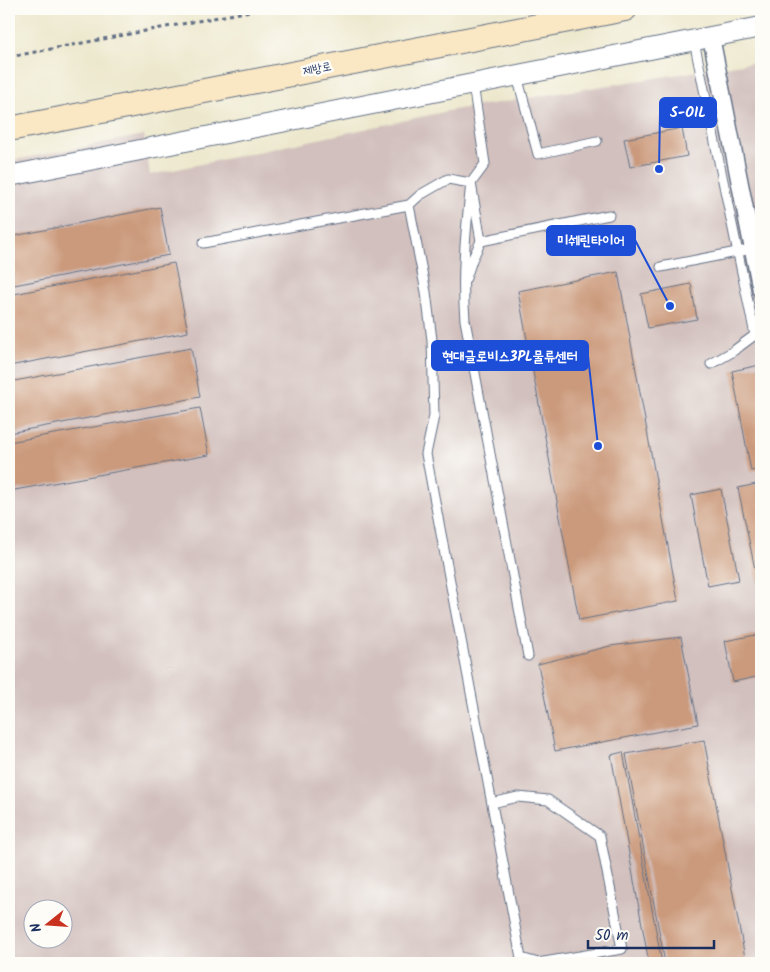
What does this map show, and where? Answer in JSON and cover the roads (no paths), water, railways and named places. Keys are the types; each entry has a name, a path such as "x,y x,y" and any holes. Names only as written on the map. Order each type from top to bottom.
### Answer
{"main road":[{"name":"제방로","path":"9,129 625,9"}],"street":[{"path":"9,176 761,28"},
{"path":"703,39 745,251 761,290"}],"lane":[{"path":"517,76 538,154 597,141"},
{"path":"473,84 485,164 471,182 462,291 465,320 528,656"},
{"path":"203,243 409,205 420,195 448,179 471,182"},
{"path":"462,291 472,260 481,241 471,182"},
{"path":"409,205 426,292 432,340 434,416 426,454 492,803 522,958 538,963 622,949 600,836 548,800 518,798 492,803"},
{"path":"464,252 481,241 609,215"},
{"path":"661,266 745,251 755,334"},
{"path":"711,364 732,352 755,334 761,318"}],"place":[{"name":"S-OIL","path":"659,169"},
{"name":"미쉐린타이어","path":"670,306"},
{"name":"현대글로비스3PL물류센터","path":"598,446"}]}
